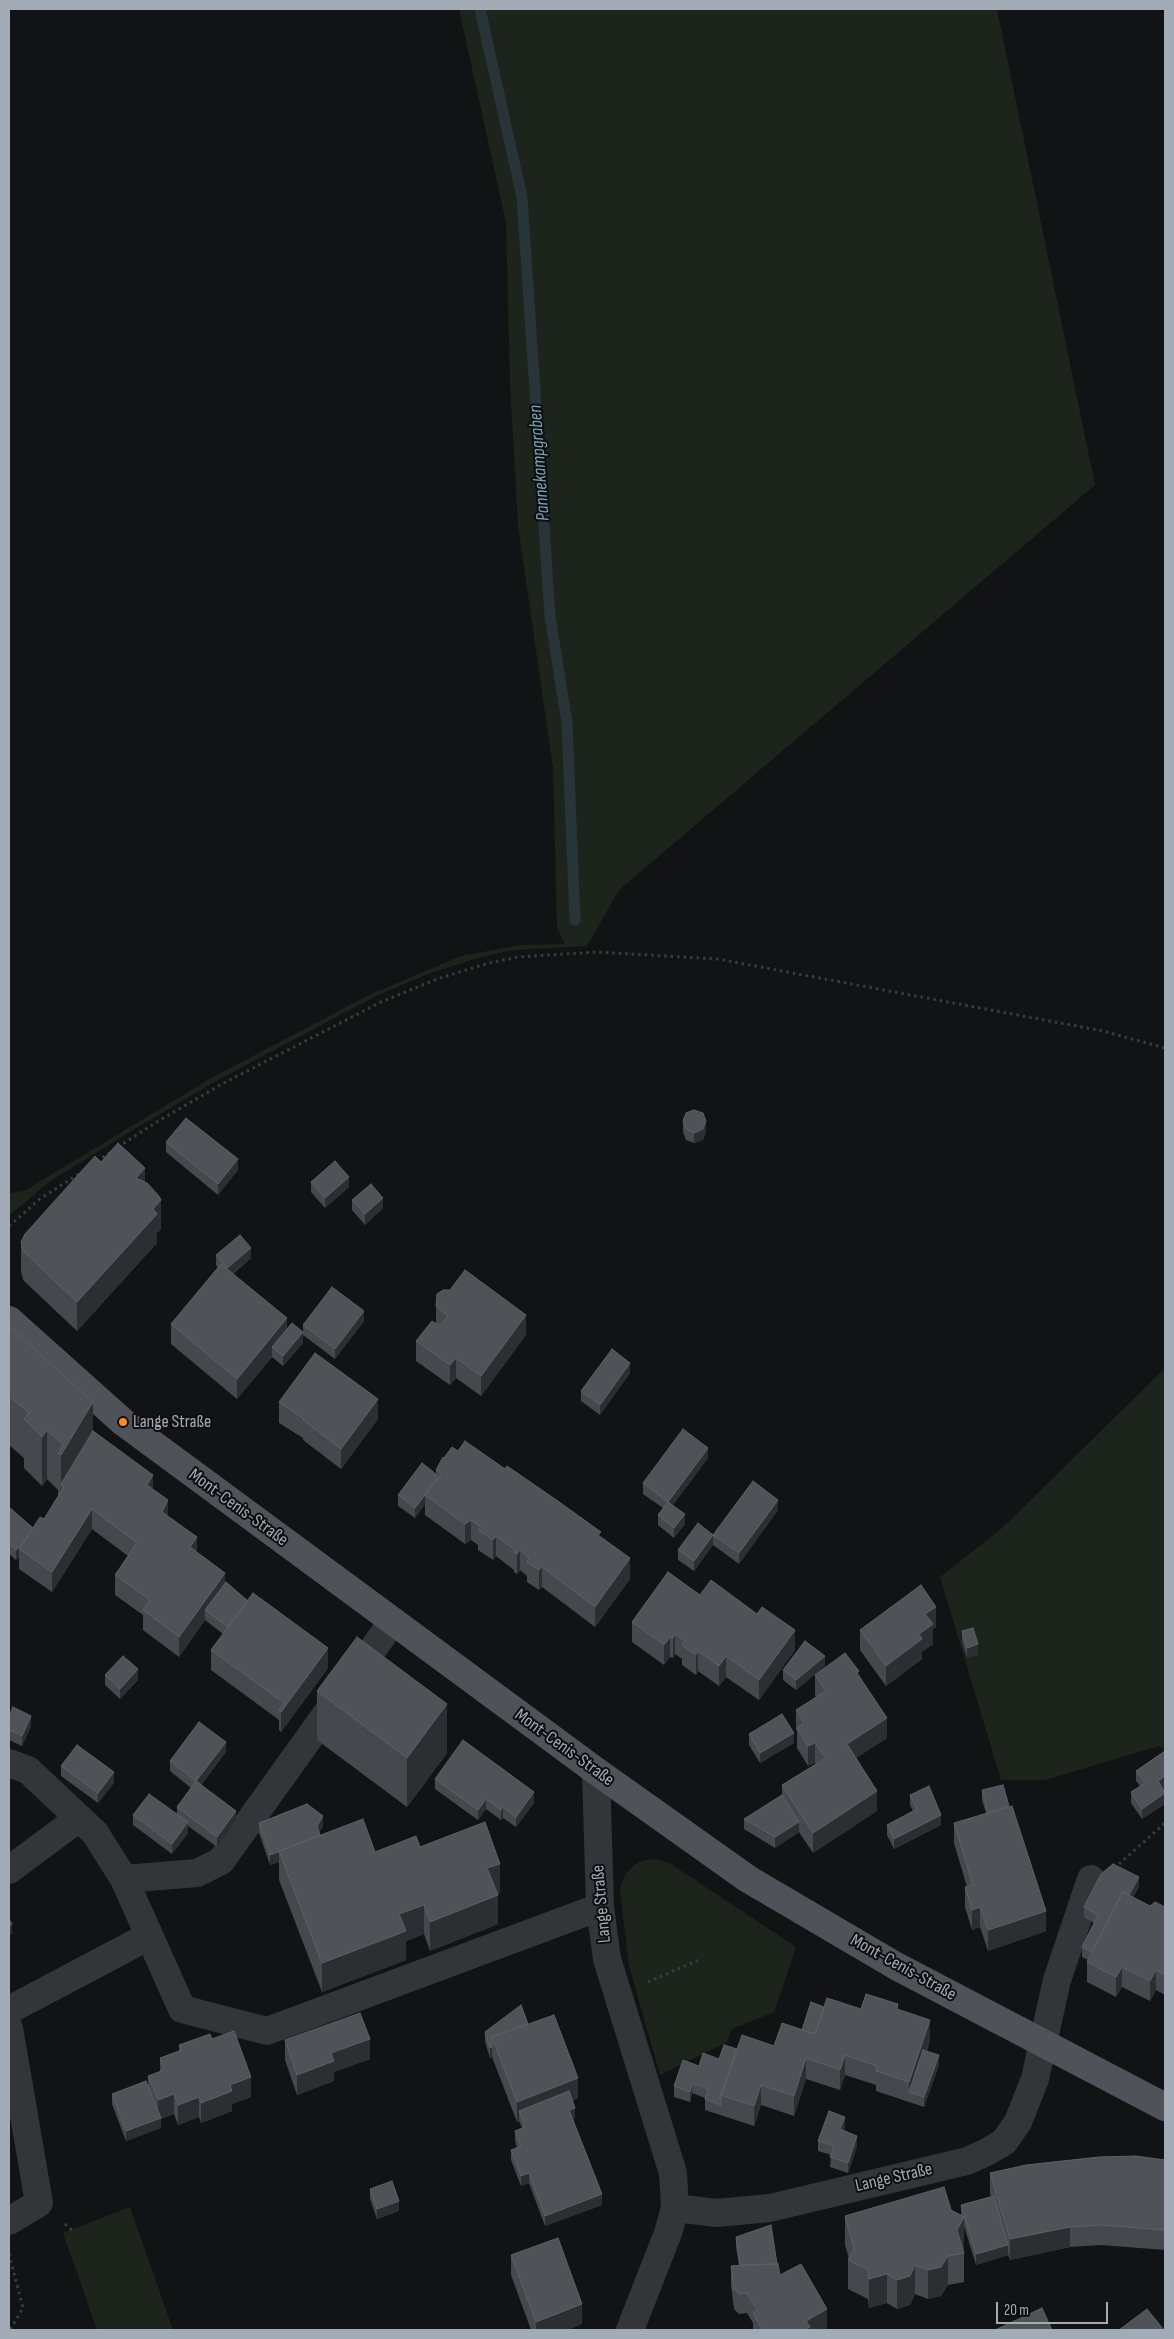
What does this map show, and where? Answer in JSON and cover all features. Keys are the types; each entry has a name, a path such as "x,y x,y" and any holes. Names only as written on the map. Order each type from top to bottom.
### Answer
{"main road":[{"name":"Mont-Cenis-Straße","path":"9,1320 123,1422 596,1771 748,1879 896,1966 1165,2107"}],"street":[{"path":"124,1879 196,1872 221,1861 393,1621"},
{"path":"9,1763 28,1770 95,1833 124,1879 182,2009 267,2031 600,1908"},
{"name":"Lange Straße","path":"596,1771 600,1908 607,1959 672,2173 675,2208 668,2233 630,2330"},
{"path":"9,1870 79,1818"},
{"name":"Lange Straße","path":"675,2208 717,2213 770,2208 967,2161 986,2153 1004,2142 1018,2122 1034,2078 1044,2044 1058,1980 1091,1879"},
{"path":"9,2010 150,1936"},
{"path":"9,2028 39,2203 9,2220"}],"path":[{"path":"9,1226 57,1188 155,1123 222,1084 381,1002 437,979 489,963 518,958 596,952 718,959 1103,1031 1165,1048"},
{"path":"1091,1879 1118,1865 1165,1823"},
{"path":"618,1995 699,1960"},
{"path":"9,2251 23,2308 10,2330"}],"shaded area":[{"path":"459,9 997,9 1095,485 619,890 587,946 513,950 481,957 428,974 376,996 216,1081 133,1130 49,1182 9,1216 9,1193 24,1191 213,1077 371,994 461,956 520,945 565,944 557,928 553,768 518,525 510,384 506,223"},
{"path":"1165,1368 1165,1750 1159,1746 1045,1780 1001,1780 940,1577 1001,1529"},
{"path":"650,1859 671,1864 796,1947 774,2012 732,2029 727,2042 660,2075 629,1966 620,1889 625,1875 632,1867 639,1862"},
{"path":"130,2207 173,2330 97,2330 63,2233"}],"building":[{"path":"694,1110 703,1113 706,1121 703,1129 694,1133 686,1129 683,1121 686,1113"},
{"path":"186,1118 238,1159 218,1184 166,1142"},
{"path":"118,1143 145,1168 136,1178 147,1183 161,1200 153,1209 157,1214 77,1302 23,1251 21,1242 25,1234 95,1156 101,1162"},
{"path":"335,1161 349,1177 325,1198 311,1182"},
{"path":"371,1184 383,1198 365,1214 352,1200"},
{"path":"240,1235 251,1248 227,1268 216,1255"},
{"path":"221,1264 287,1318 237,1379 171,1324"},
{"path":"465,1270 526,1315 481,1376 456,1358 450,1365 416,1341 432,1321 440,1326 448,1316 436,1306 437,1294 443,1290 450,1290"},
{"path":"332,1287 364,1311 335,1349 303,1325"},
{"path":"292,1323 303,1332 283,1356 272,1347"},
{"path":"9,1326 93,1402 61,1455 58,1454 63,1445 47,1430 42,1437 24,1419 29,1413 9,1396"},
{"path":"612,1349 630,1363 600,1405 581,1391"},
{"path":"315,1353 378,1399 341,1449 304,1419 279,1402"},
{"path":"683,1429 708,1448 668,1502 643,1483"},
{"path":"93,1431 153,1475 147,1485 168,1500 162,1512 197,1537 190,1547 225,1573 179,1637 143,1610 150,1600 115,1575 137,1543 92,1509 52,1572 19,1549 40,1517 44,1519 64,1487 61,1484"},
{"path":"465,1441 505,1469 507,1466 555,1499 601,1532 598,1535 630,1558 595,1607 542,1567 539,1570 527,1562 529,1558 520,1550 517,1554 514,1552 515,1550 496,1536 493,1540 478,1530 481,1527 471,1520 465,1524 425,1495 441,1474 436,1470 443,1457 452,1447 458,1451"},
{"path":"422,1463 436,1474 436,1480 415,1508 398,1495"},
{"path":"753,1481 778,1500 739,1553 713,1535"},
{"path":"668,1502 685,1514 674,1528 658,1515"},
{"path":"9,1507 33,1528 16,1550 9,1544"},
{"path":"698,1523 713,1535 694,1561 678,1550"},
{"path":"668,1572 700,1595 711,1580 757,1614 762,1607 795,1630 759,1680 726,1656 719,1666 698,1651 696,1655 682,1645 685,1641 675,1634 664,1645 632,1622"},
{"path":"226,1582 248,1601 228,1627 205,1610"},
{"path":"921,1585 936,1607 925,1614 933,1624 919,1634 922,1639 886,1666 860,1630"},
{"path":"253,1593 328,1648 281,1712 279,1710 284,1703 211,1650"},
{"path":"973,1628 978,1644 967,1648 962,1631"},
{"path":"357,1637 447,1704 407,1758 317,1691"},
{"path":"805,1641 825,1656 796,1680 783,1670"},
{"path":"845,1653 859,1671 857,1673 887,1718 847,1744 877,1791 813,1833 782,1785 826,1758 815,1743 808,1746 797,1728 804,1723 796,1710 826,1691 815,1675"},
{"path":"123,1656 138,1669 120,1689 105,1675"},
{"path":"13,1707 31,1716 22,1736 9,1730 9,1716"},
{"path":"782,1714 794,1733 760,1753 749,1734"},
{"path":"199,1722 226,1742 196,1781 170,1761"},
{"path":"463,1740 534,1792 516,1817 503,1807 501,1810 486,1799 478,1810 435,1779"},
{"path":"77,1745 114,1772 98,1793 61,1766"},
{"path":"1165,1751 1165,1776 1158,1781 1165,1793 1142,1809 1131,1792 1145,1783 1136,1771"},
{"path":"196,1781 236,1811 217,1837 177,1807"},
{"path":"1003,1785 1009,1806 988,1813 982,1790"},
{"path":"929,1786 941,1815 894,1839 887,1825 917,1809 910,1795"},
{"path":"149,1794 188,1822 172,1844 133,1815"},
{"path":"782,1795 799,1822 775,1837 744,1819"},
{"path":"307,1804 323,1816 317,1826 320,1835 270,1855 259,1823"},
{"path":"1012,1806 1046,1911 988,1930 980,1907 972,1910 965,1887 973,1885 954,1823"},
{"path":"363,1819 375,1852 416,1836 420,1847 485,1822 500,1864 487,1868 498,1895 430,1922 424,1905 399,1914 406,1931 322,1963 279,1851"},
{"path":"1113,1864 1139,1877 1129,1895 1123,1892 1092,1952 1082,1947 1098,1915 1084,1907 1101,1874"},
{"path":"1123,1892 1150,1906 1155,1902 1165,1907 1165,1975 1156,1970 1150,1981 1122,1967 1116,1977 1087,1962"},
{"path":"866,1994 898,2004 897,2009 930,2020 909,2082 876,2071 877,2066 845,2055 840,2070 806,2058 794,2096 761,2085 754,2106 721,2095 742,2035 774,2046 782,2023 815,2034 827,1998 861,2009"},
{"path":"811,2002 824,2007 815,2034 802,2030"},
{"path":"521,2005 528,2024 492,2037 492,2047 490,2048 485,2032"},
{"path":"360,2013 370,2039 331,2053 334,2061 297,2075 285,2040"},
{"path":"554,2015 578,2078 517,2102 492,2037"},
{"path":"234,2031 251,2077 230,2085 232,2091 201,2103 199,2097 178,2105 174,2094 158,2100 148,2076 164,2070 160,2058 182,2050 179,2045 210,2034 212,2039"},
{"path":"724,2045 737,2049 721,2095 721,2105 705,2099 708,2089 692,2083 690,2092 674,2086 683,2060 699,2066 703,2053 719,2059"},
{"path":"923,2050 939,2055 924,2097 909,2092"},
{"path":"146,2081 161,2118 126,2131 112,2094"},
{"path":"569,2091 575,2108 569,2110 602,2194 545,2216 529,2173 521,2176 511,2150 521,2146 515,2131 525,2127 519,2111"},
{"path":"829,2111 845,2117 840,2129 857,2136 848,2163 830,2157 834,2146 818,2141"},
{"path":"1136,2156 1165,2160 1164,2230 1101,2225 1070,2227 1010,2239 990,2173 1026,2165 1099,2157"},
{"path":"392,2181 399,2201 377,2209 370,2189"},
{"path":"944,2187 951,2210 964,2217 957,2230 964,2253 948,2256 941,2267 928,2270 915,2265 910,2276 897,2280 887,2274 869,2279 868,2270 848,2260 854,2249 845,2216"},
{"path":"994,2196 1008,2245 976,2254 961,2205"},
{"path":"771,2225 777,2264 740,2265 736,2237"},
{"path":"558,2238 582,2304 536,2322 511,2255"},
{"path":"778,2264 780,2275 801,2264 827,2309 806,2321 810,2327 805,2330 762,2330 753,2313 757,2310 747,2293 739,2294 734,2289 731,2266"},
{"path":"1042,2308 1052,2330 995,2330"},
{"path":"1147,2309 1164,2330 1119,2330"}],"waterway":[{"name":"Pannekampgraben","path":"480,9 522,197 550,616 567,723 575,920"}],"place":[{"name":"Lange Straße","path":"123,1422"}]}
